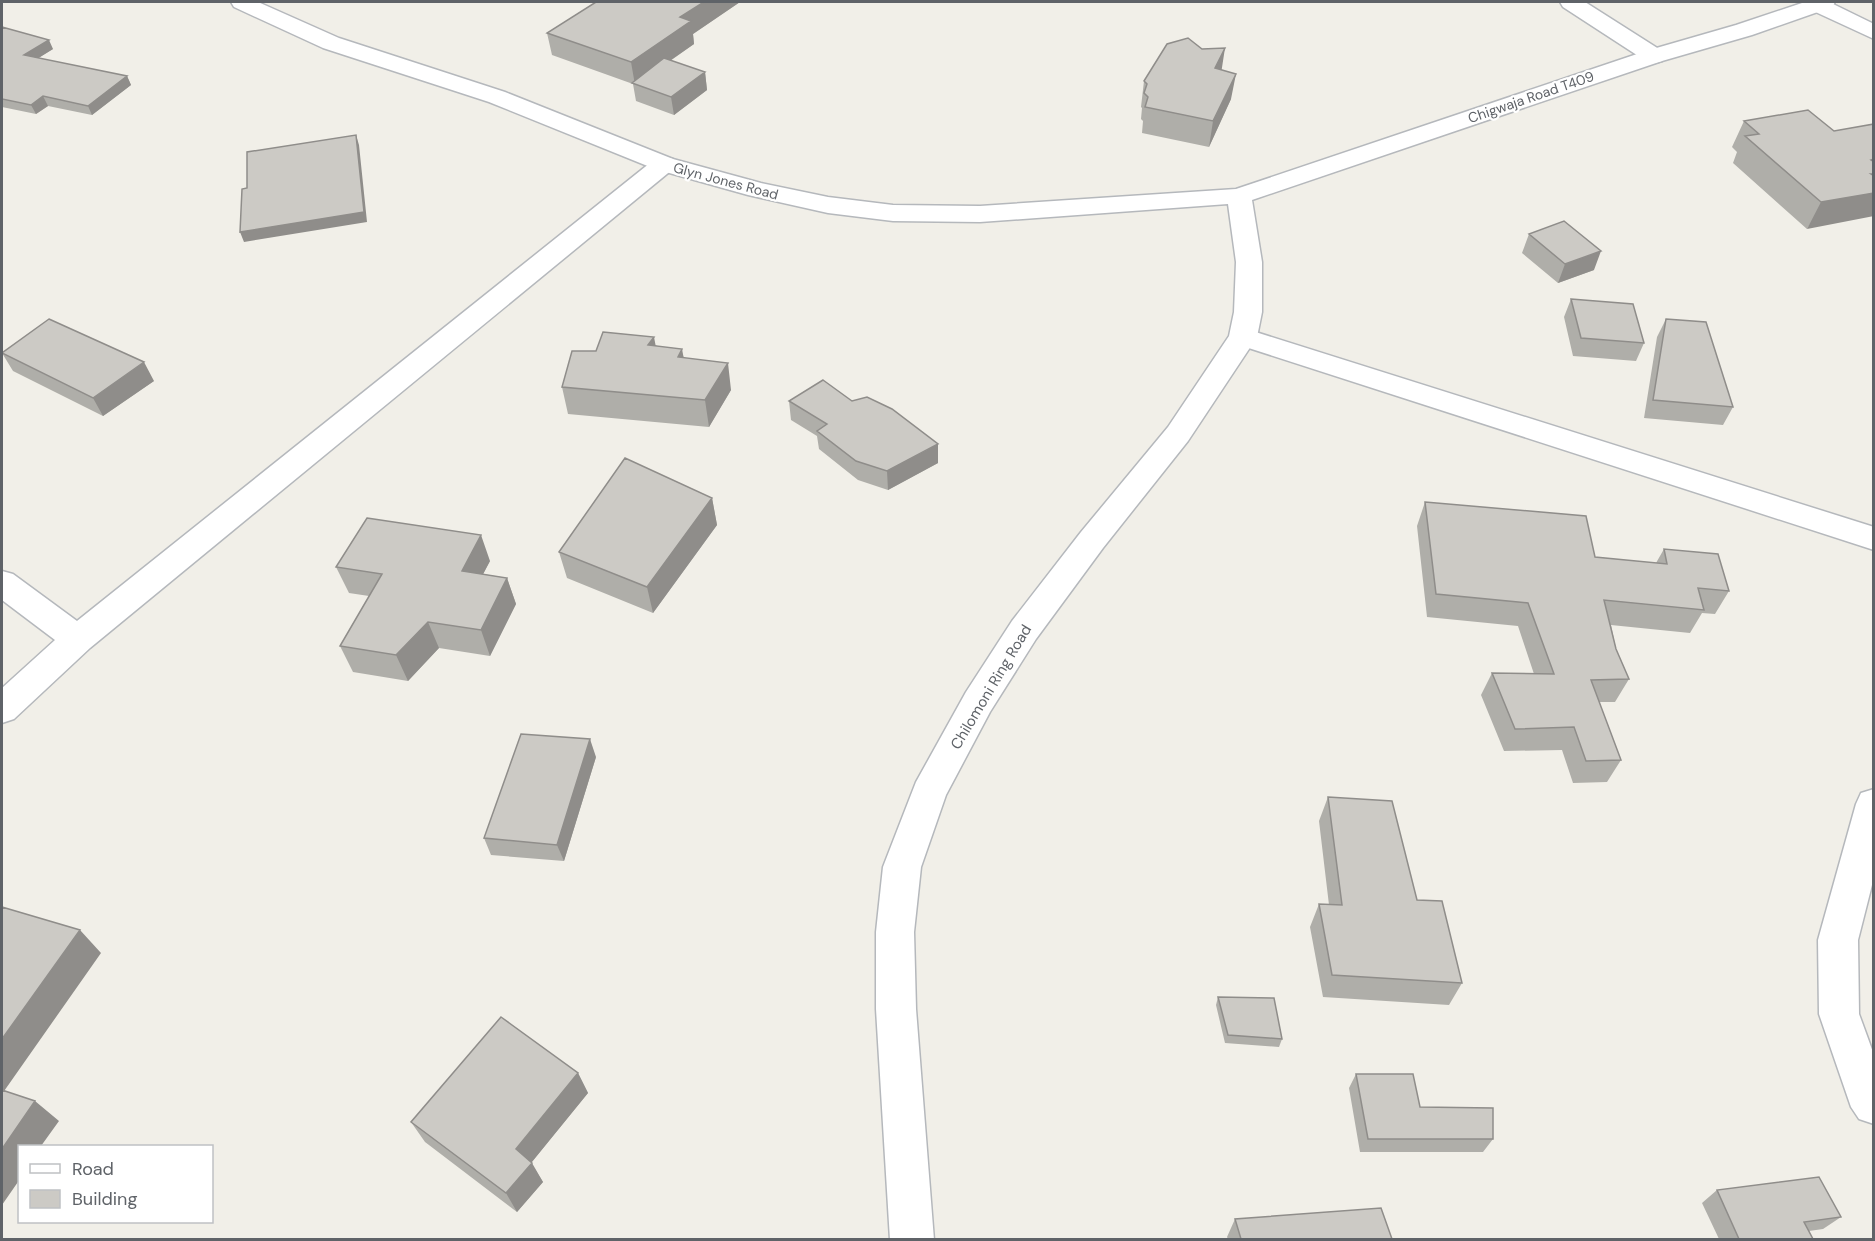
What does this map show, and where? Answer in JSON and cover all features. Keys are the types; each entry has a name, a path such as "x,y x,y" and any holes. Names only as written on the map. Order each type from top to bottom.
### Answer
{"street":[{"name":"Glyn Jones Road","path":"242,2 330,43 497,97 664,164 757,190 828,205 893,213 980,214 1239,196"},
{"path":"1571,2 1654,56"},
{"path":"1821,3 1874,33"},
{"name":"Chigwaja Road T409","path":"1239,196 1654,56 1744,30 1821,3"},
{"path":"2,709 78,639 664,164"},
{"name":"Chilomoni Ring Road","path":"912,1239 896,1009 895,932 902,867 929,793 978,702 1024,630 1092,540 1178,434 1243,337 1248,312 1249,262 1239,196"},
{"path":"1243,337 1874,539"},
{"path":"2,583 78,639"},
{"path":"1874,804 1838,940 1839,1014 1866,1093 1874,1104"}],"building":[{"path":"596,2 704,2 680,17 691,21 631,62 547,33"},
{"path":"2,27 49,40 24,55 127,76 88,106 43,96 31,105 2,99"},
{"path":"1188,38 1202,49 1225,48 1215,68 1236,74 1213,121 1145,107 1148,97 1144,93 1147,84 1144,81 1167,44"},
{"path":"664,58 705,72 671,97 632,83"},
{"path":"1808,110 1834,131 1874,124 1874,159 1871,160 1874,162 1874,174 1871,174 1874,176 1874,193 1821,202 1745,136 1759,134 1744,121"},
{"path":"356,135 364,212 240,232 242,189 247,188 247,152"},
{"path":"1564,221 1601,251 1565,264 1529,234"},
{"path":"1571,299 1633,304 1644,343 1581,338"},
{"path":"49,319 144,362 93,398 2,353"},
{"path":"1666,319 1706,322 1733,407 1653,400"},
{"path":"603,332 654,337 648,345 682,349 678,357 728,363 705,400 562,387 572,351 596,351"},
{"path":"823,380 852,401 867,397 892,409 938,444 887,471 856,461 817,431 827,424 789,401"},
{"path":"625,458 712,498 647,587 559,552"},
{"path":"1425,502 1586,516 1595,557 1667,564 1664,549 1718,554 1729,591 1698,588 1704,610 1604,600 1616,649 1629,679 1591,680 1621,760 1586,761 1574,727 1515,729 1492,673 1554,674 1528,603 1436,594"},
{"path":"367,518 481,535 462,571 507,578 481,630 428,622 396,655 340,646 382,574 336,567"},
{"path":"521,734 590,739 557,845 484,838"},
{"path":"1328,797 1392,801 1417,900 1442,901 1462,983 1332,975 1319,904 1342,905"},
{"path":"2,907 80,930 2,1039"},
{"path":"1218,997 1274,998 1282,1039 1228,1035"},
{"path":"501,1017 578,1073 516,1149 532,1163 506,1193 411,1122"},
{"path":"1356,1074 1413,1074 1420,1107 1493,1108 1493,1139 1368,1139"},
{"path":"2,1090 35,1101 2,1149"},
{"path":"1819,1177 1841,1217 1804,1222 1813,1239 1739,1239 1717,1190"},
{"path":"1381,1208 1392,1239 1241,1239 1235,1219"}]}
